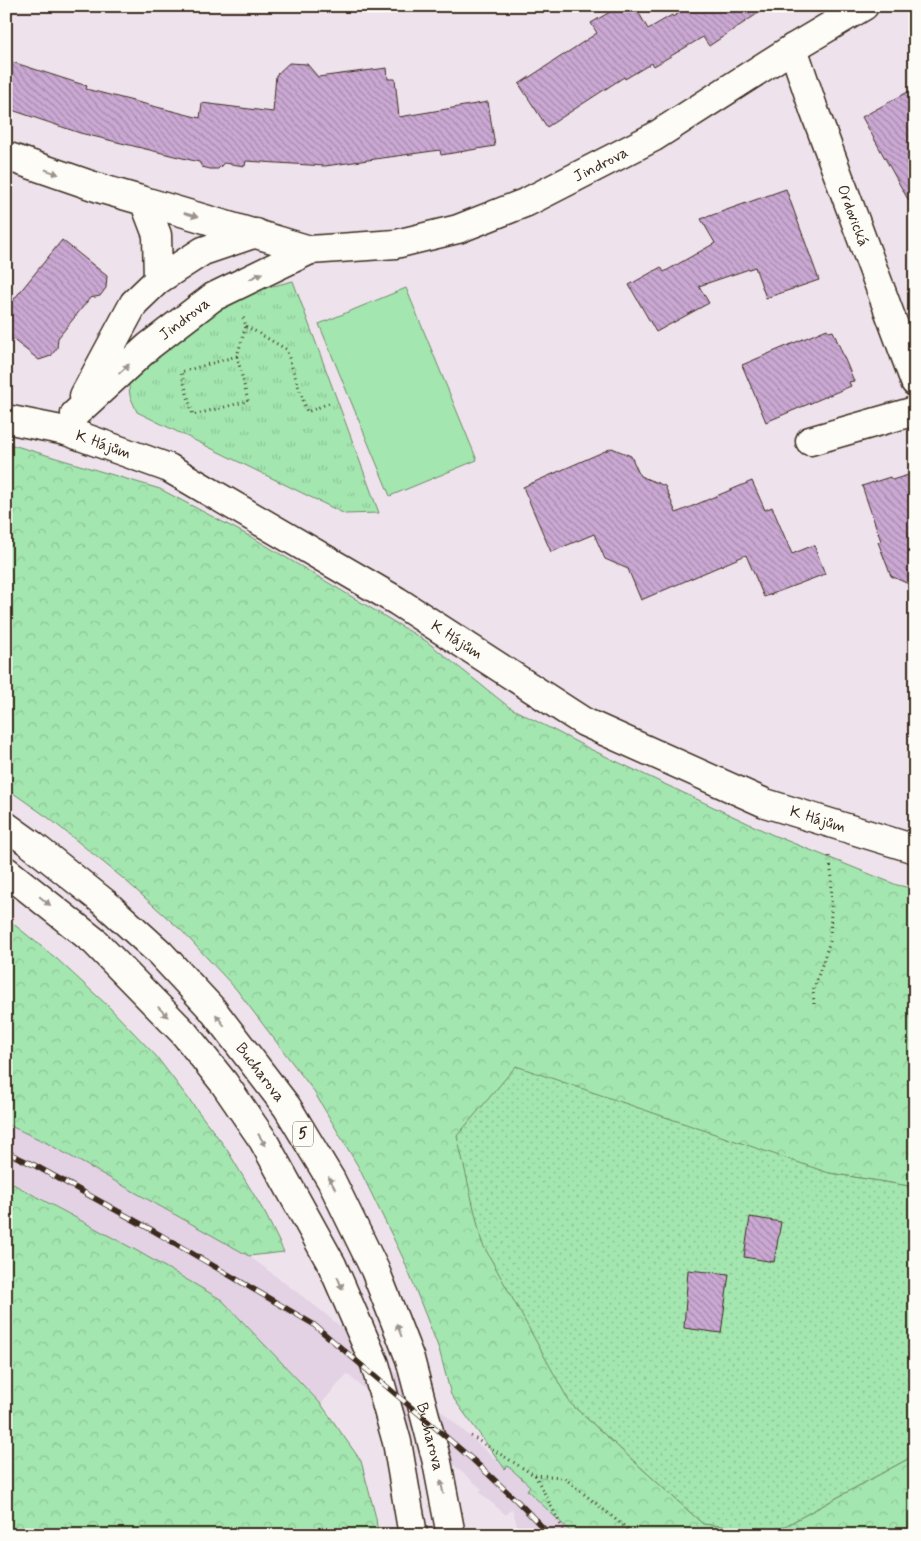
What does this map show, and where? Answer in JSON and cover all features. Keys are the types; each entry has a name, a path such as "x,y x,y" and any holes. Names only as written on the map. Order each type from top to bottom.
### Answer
{"street":[{"name":"Jindrova","path":"6,156 102,189 310,250 396,244 458,229 527,202 654,137 793,48 864,6"},
{"name":"Ordovická","path":"793,48 814,110 915,382"},
{"path":"144,201 157,235 158,280"},
{"path":"70,422 134,303 158,280 203,251 256,233"},
{"name":"Jindrova","path":"70,422 149,346 213,297 310,250"},
{"path":"810,441 915,411"},
{"name":"K Hájům","path":"6,419 70,422 169,468 397,601 584,722 765,803 915,849"},
{"name":"Bucharova","path":"6,826 105,903 160,953 212,1009 287,1107 331,1180 375,1270 410,1359 437,1462 451,1535"},
{"name":"Bucharova","path":"6,871 94,941 184,1033 224,1083 262,1140 332,1265 375,1364 397,1442 413,1535"}],"path":[{"path":"237,356 181,372 193,415 248,401 237,356 246,326 240,310"},
{"path":"246,326 286,350 308,412 329,403"},
{"path":"814,1004 813,991 830,941 832,878 825,821"},
{"path":"471,1436 534,1475 563,1477 636,1535"},
{"path":"534,1475 566,1535"},
{"path":"888,1535 915,1527"}],"shaded area":[{"path":"6,1124 45,1142 249,1256 323,1312 440,1410 505,1468 508,1466 530,1486 527,1490 574,1535 520,1535 512,1508 506,1515 479,1492 482,1489 347,1374 321,1404 222,1300 22,1187 6,1180"}],"green space":[{"path":"293,281 379,513 345,514 137,412 130,396 128,377 230,297"},
{"path":"406,288 477,460 390,496 319,324"},
{"path":"6,443 160,489 255,539 426,641 509,707 590,749 773,835 897,885 915,889 915,1187 829,1173 570,1403 703,1524 774,1532 915,1455 915,1535 574,1535 527,1490 530,1486 508,1466 505,1469 451,1395 439,1349 403,1258 358,1166 313,1090 236,989 182,931 125,880 50,819 6,788"},
{"path":"6,918 57,959 108,1006 156,1056 226,1148 266,1215 284,1252 249,1256 45,1142 6,1124"},
{"path":"516,1066 829,1173 915,1187 915,1455 774,1532 703,1524 570,1403 482,1243 457,1136"},
{"path":"6,1180 139,1252 222,1300 321,1404 361,1461 376,1518 378,1535 6,1535"}],"building":[{"path":"620,6 635,6 648,29 672,15 673,17 689,6 769,6 709,46 703,37 654,66 652,63 625,79 624,77 547,127 519,84 597,33 591,23"},
{"path":"6,60 87,86 86,89 200,118 202,103 273,112 276,75 289,63 307,64 318,77 387,68 388,79 395,79 399,117 488,102 495,146 441,155 440,150 325,166 246,161 245,166 224,163 218,169 210,169 202,167 199,162 80,133 6,108"},
{"path":"915,88 915,212 862,117"},
{"path":"786,189 819,280 766,298 755,267 699,286 709,303 656,332 629,285 661,267 664,272 715,243 701,219"},
{"path":"62,240 107,276 106,288 100,296 90,298 58,338 57,348 51,356 39,360 6,334 6,309"},
{"path":"827,329 829,332 833,331 854,381 849,382 851,386 766,422 742,365"},
{"path":"612,448 631,456 640,476 665,486 676,513 752,481 765,510 772,507 792,554 814,545 825,574 764,597 746,555 641,600 628,569 605,559 594,534 551,552 523,487"},
{"path":"915,473 915,587 891,576 878,542 881,541 862,486 890,477 892,480"},
{"path":"750,1217 781,1222 774,1262 744,1257"},
{"path":"688,1270 729,1274 721,1333 684,1328"}],"railway":[{"path":"6,1152 34,1165 152,1230 313,1324 472,1459 550,1535"}]}
